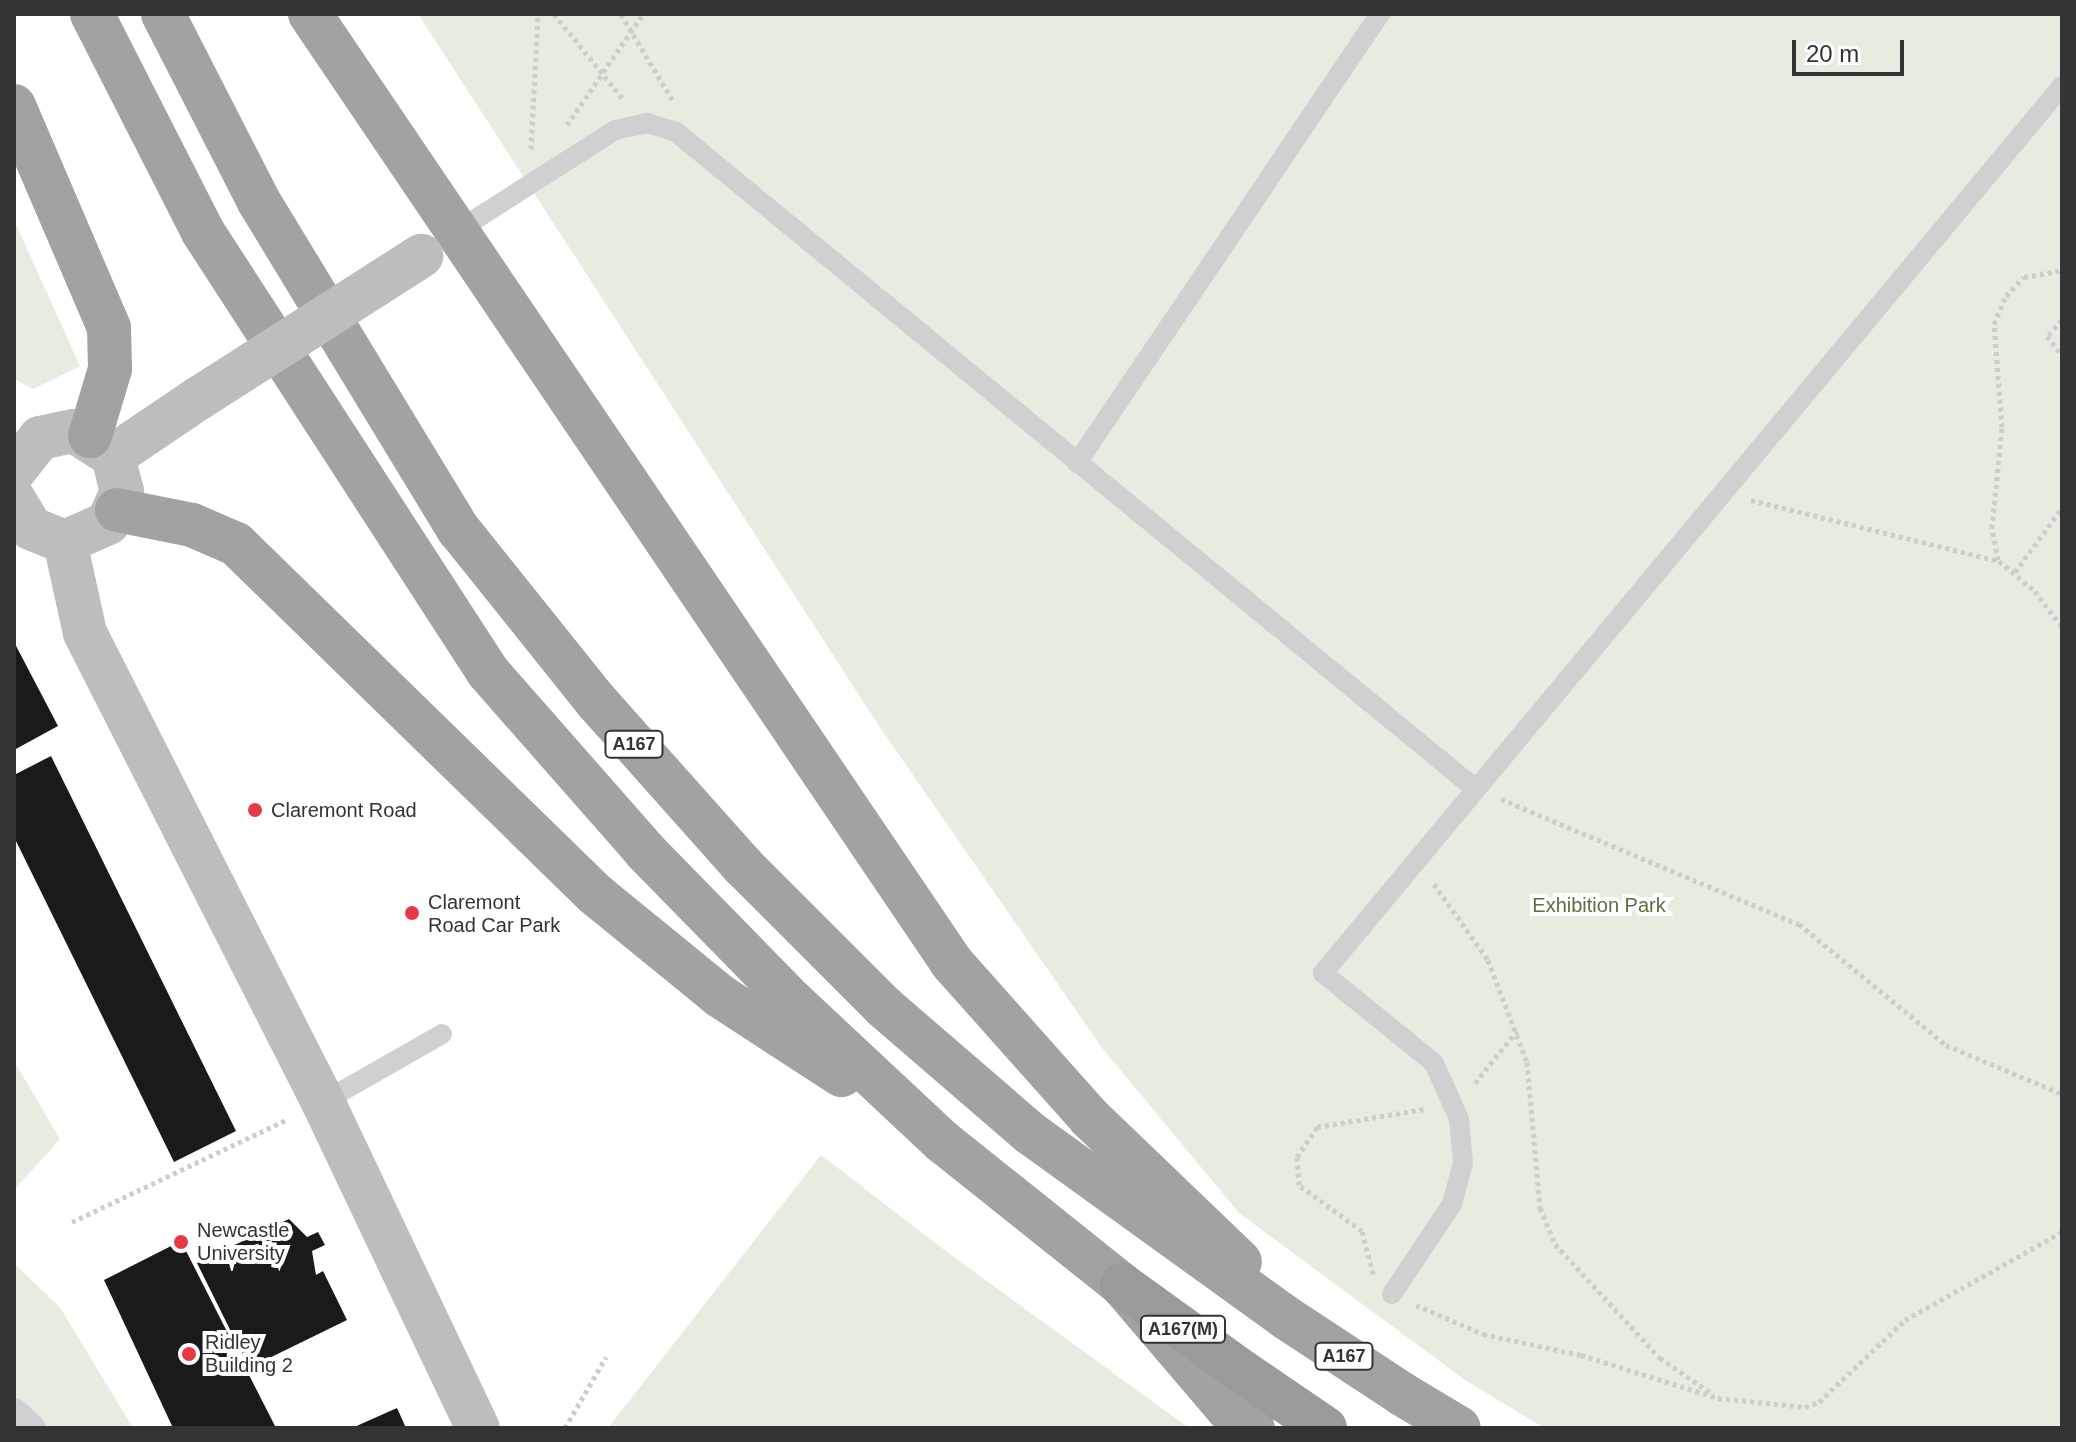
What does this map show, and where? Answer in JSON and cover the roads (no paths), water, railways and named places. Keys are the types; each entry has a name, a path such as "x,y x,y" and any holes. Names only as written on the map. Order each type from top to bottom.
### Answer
{"highway":[{"path":"92,14 203,232 488,672 645,851 791,1000 943,1142"},
{"name":"A167","path":"163,14 258,200 459,530 596,701 743,866 884,1007 1030,1133 1285,1317 1459,1428"},
{"path":"310,14 438,244 952,963 1089,1117 1218,1235 1285,1317"},
{"path":"14,106 109,328 110,369 102,446"},
{"path":"117,510 192,525 236,544 595,894 720,996 943,1142"},
{"name":"A167(M)","path":"943,1142 1122,1285 1241,1403 1325,1428"}],"main road":[{"path":"102,446 199,398 438,244"},
{"path":"14,471 40,438 57,432 102,446 120,473 117,510 96,533 65,542 31,528 14,500"},
{"path":"65,542 85,633 323,1102 478,1428"}],"street":[{"path":"14,1412 32,1428"}],"lane":[{"path":"1077,463 1380,14"},
{"path":"1392,1294 1442,1226 1460,1184 1462,1139 1454,1101 1434,1063 1413,1042 1323,973 1415,864 1473,787 2062,86"},
{"path":"438,244 529,182 615,130 647,123 703,149 1077,463 1473,787"},
{"path":"323,1102 442,1034"}],"place":[{"name":"Claremont Road","path":"255,810"},
{"name":"Claremont Road Car Park","path":"412,913"},
{"name":"Newcastle University","path":"181,1242"},
{"name":"Ridley Building 2","path":"189,1354"}],"park label":[{"name":"Exhibition Park","path":"1599,905"}]}
